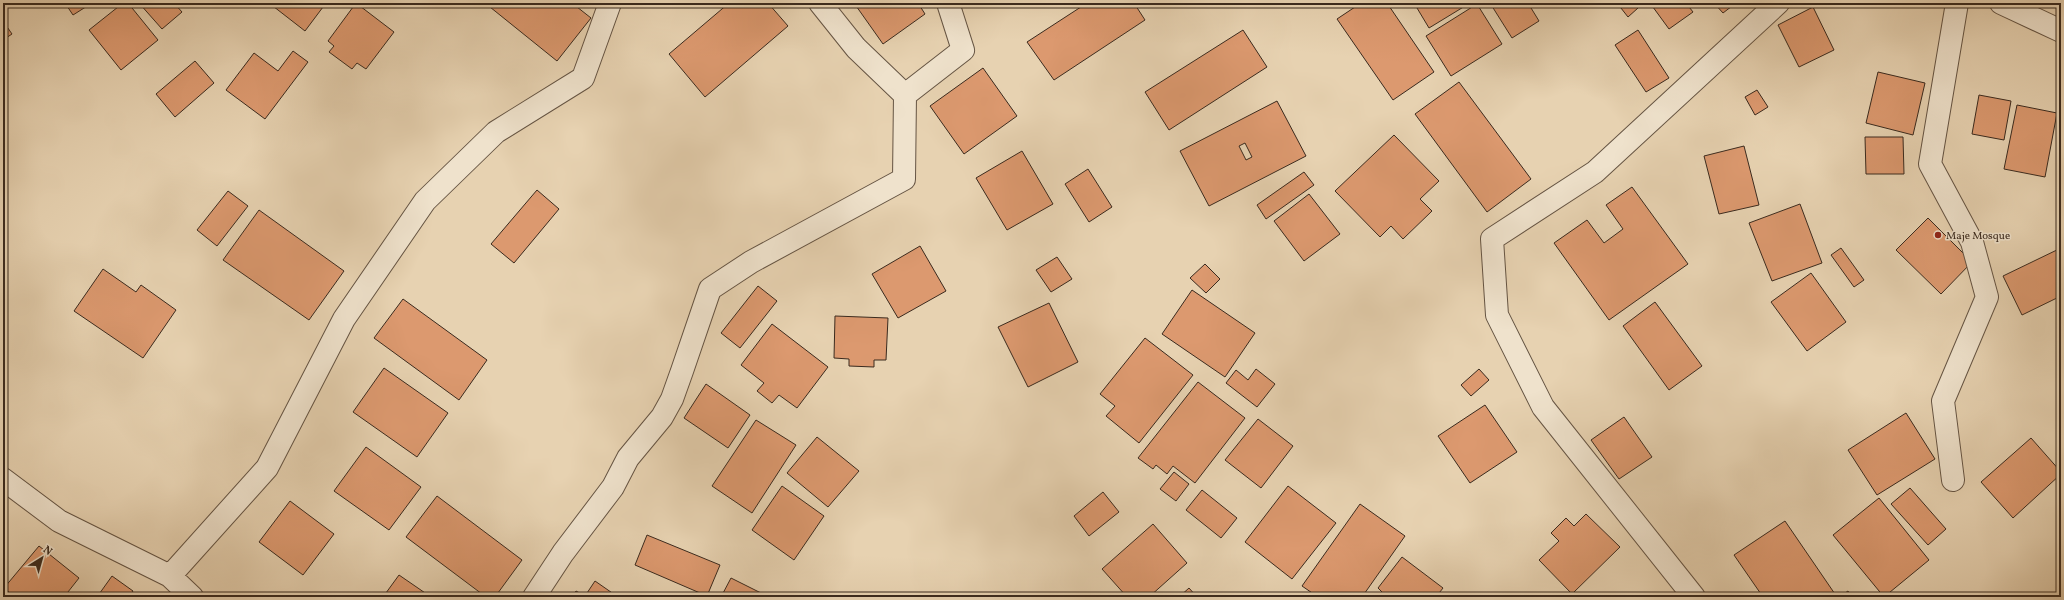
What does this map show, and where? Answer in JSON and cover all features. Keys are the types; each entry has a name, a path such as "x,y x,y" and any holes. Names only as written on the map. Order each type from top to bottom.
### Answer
{"street":[{"path":"170,576 267,468 344,319 425,201 496,132 583,78 610,3"},
{"path":"534,597 563,554 613,487 628,458 662,417 672,399 710,289 751,262 904,180 905,95 856,48 820,3"},
{"path":"905,95 963,50 948,3"},
{"path":"1694,597 1543,407 1497,316 1492,239 1595,172 1778,3"},
{"path":"1953,480 1943,401 1987,297 1972,242 1930,164 1957,3"},
{"path":"2001,3 2061,31"},
{"path":"3,479 59,521 170,576 192,597"}],"building":[{"path":"65,3 92,3 73,15"},
{"path":"123,3 128,3 158,40 121,70 89,30"},
{"path":"139,3 174,3 182,12 162,29"},
{"path":"269,3 326,3 305,31"},
{"path":"356,3 394,32 366,69 357,63 352,69 329,52 334,46 328,41"},
{"path":"485,3 572,3 591,18 557,61"},
{"path":"729,3 768,3 788,26 705,97 669,54"},
{"path":"854,3 918,3 925,14 883,44"},
{"path":"1087,3 1134,3 1145,20 1054,80 1027,42"},
{"path":"1361,3 1387,3 1434,72 1393,100 1337,19"},
{"path":"1414,3 1470,3 1429,28"},
{"path":"1490,3 1528,3 1539,21 1512,38"},
{"path":"1617,3 1634,3 1638,8 1628,17"},
{"path":"1650,3 1686,3 1693,12 1669,29"},
{"path":"1714,3 1736,3 1723,13"},
{"path":"1477,4 1502,44 1451,76 1426,36"},
{"path":"1813,7 1834,50 1799,67 1778,25"},
{"path":"3,21 12,34 3,40"},
{"path":"1243,30 1267,67 1169,130 1145,92"},
{"path":"1638,30 1669,78 1646,92 1615,45"},
{"path":"293,51 308,62 265,119 226,90 254,53 278,71"},
{"path":"195,61 214,83 175,117 156,94"},
{"path":"983,68 1017,116 964,154 930,106"},
{"path":"1878,72 1925,83 1913,135 1866,123"},
{"path":"1459,82 1531,179 1487,212 1415,114"},
{"path":"1757,90 1768,107 1755,115 1745,97"},
{"path":"1979,95 2011,101 2004,140 1972,134"},
{"path":"1277,101 1306,156 1209,206 1180,151","holes":["1245,143 1252,157 1246,160 1239,146"]},
{"path":"2017,105 2057,113 2045,177 2004,169"},
{"path":"1394,135 1439,181 1420,199 1432,211 1403,239 1391,226 1380,237 1335,191"},
{"path":"1865,137 1903,137 1904,174 1866,174"},
{"path":"1744,146 1759,205 1719,214 1704,156"},
{"path":"1022,151 1053,204 1007,230 976,178"},
{"path":"1088,169 1112,207 1089,222 1065,184"},
{"path":"1304,172 1314,185 1266,219 1257,205"},
{"path":"1632,187 1688,264 1609,320 1554,243 1587,220 1604,243 1623,229 1606,205"},
{"path":"537,190 559,209 514,263 491,244"},
{"path":"228,191 248,206 217,246 197,230"},
{"path":"1309,194 1340,234 1304,261 1274,221"},
{"path":"1800,204 1822,263 1772,281 1749,223"},
{"path":"259,210 344,271 309,320 223,260"},
{"path":"1928,218 1972,262 1941,294 1896,250"},
{"path":"920,246 946,291 898,318 872,274"},
{"path":"1841,248 1864,280 1854,287 1831,255"},
{"path":"2061,248 2061,296 2022,315 2003,276"},
{"path":"1057,257 1072,279 1051,292 1036,270"},
{"path":"1205,264 1220,279 1206,293 1190,278"},
{"path":"103,269 136,292 141,285 176,310 143,358 74,311"},
{"path":"1811,273 1846,322 1807,351 1771,302"},
{"path":"758,286 777,301 740,348 721,333"},
{"path":"1192,290 1255,333 1225,377 1162,334"},
{"path":"403,299 487,360 459,400 374,338"},
{"path":"1655,302 1702,366 1669,390 1623,326"},
{"path":"1049,303 1078,362 1028,387 998,327"},
{"path":"835,316 888,318 886,360 874,360 874,367 849,366 849,359 834,358"},
{"path":"772,324 828,367 797,408 779,395 772,403 757,391 764,383 741,365"},
{"path":"1145,338 1193,375 1139,443 1106,416 1115,406 1100,394"},
{"path":"384,368 448,413 417,457 353,412"},
{"path":"1256,369 1275,384 1257,407 1226,383 1236,370 1248,380"},
{"path":"1479,369 1489,380 1471,396 1461,385"},
{"path":"1198,382 1245,418 1195,483 1173,466 1167,474 1156,465 1153,469 1138,458"},
{"path":"706,384 750,415 728,448 684,418"},
{"path":"1485,405 1517,452 1470,483 1438,436"},
{"path":"1906,413 1935,459 1877,495 1848,450"},
{"path":"1624,417 1652,457 1619,479 1591,440"},
{"path":"1258,419 1293,446 1261,488 1225,460"},
{"path":"756,420 796,445 752,513 712,486"},
{"path":"817,437 859,471 828,507 787,473"},
{"path":"2031,438 2061,472 2061,474 2013,518 1981,482"},
{"path":"366,447 421,487 389,530 334,491"},
{"path":"1174,472 1189,484 1176,501 1160,489"},
{"path":"782,486 824,516 794,560 752,530"},
{"path":"1288,486 1336,523 1292,579 1245,542"},
{"path":"1910,488 1946,529 1928,545 1891,504"},
{"path":"1202,490 1237,518 1221,538 1186,510"},
{"path":"1103,492 1119,512 1089,536 1074,516"},
{"path":"437,496 522,560 495,597 486,597 406,537"},
{"path":"1879,498 1929,560 1884,597 1833,535"},
{"path":"290,501 334,534 303,575 259,542"},
{"path":"1360,504 1405,536 1362,597 1318,597 1302,586"},
{"path":"1586,514 1620,547 1572,594 1539,560 1559,541 1551,533 1566,518 1574,526"},
{"path":"1785,521 1837,597 1763,597 1734,555"},
{"path":"1153,524 1187,563 1149,597 1127,597 1102,569"},
{"path":"647,535 720,565 707,596 635,565"},
{"path":"39,546 79,578 64,597 15,597 4,588"},
{"path":"1402,557 1443,588 1436,597 1379,597 1383,593 1378,588"},
{"path":"399,575 431,597 383,597"},
{"path":"112,576 133,591 129,597 97,597"},
{"path":"731,578 769,597 721,597"},
{"path":"595,581 618,597 572,597 576,591 585,596"},
{"path":"1189,588 1197,597 1179,597"},
{"path":"1848,591 1852,597 1839,597"}],"place":[{"name":"Maje Mosque","path":"1938,235"}]}
